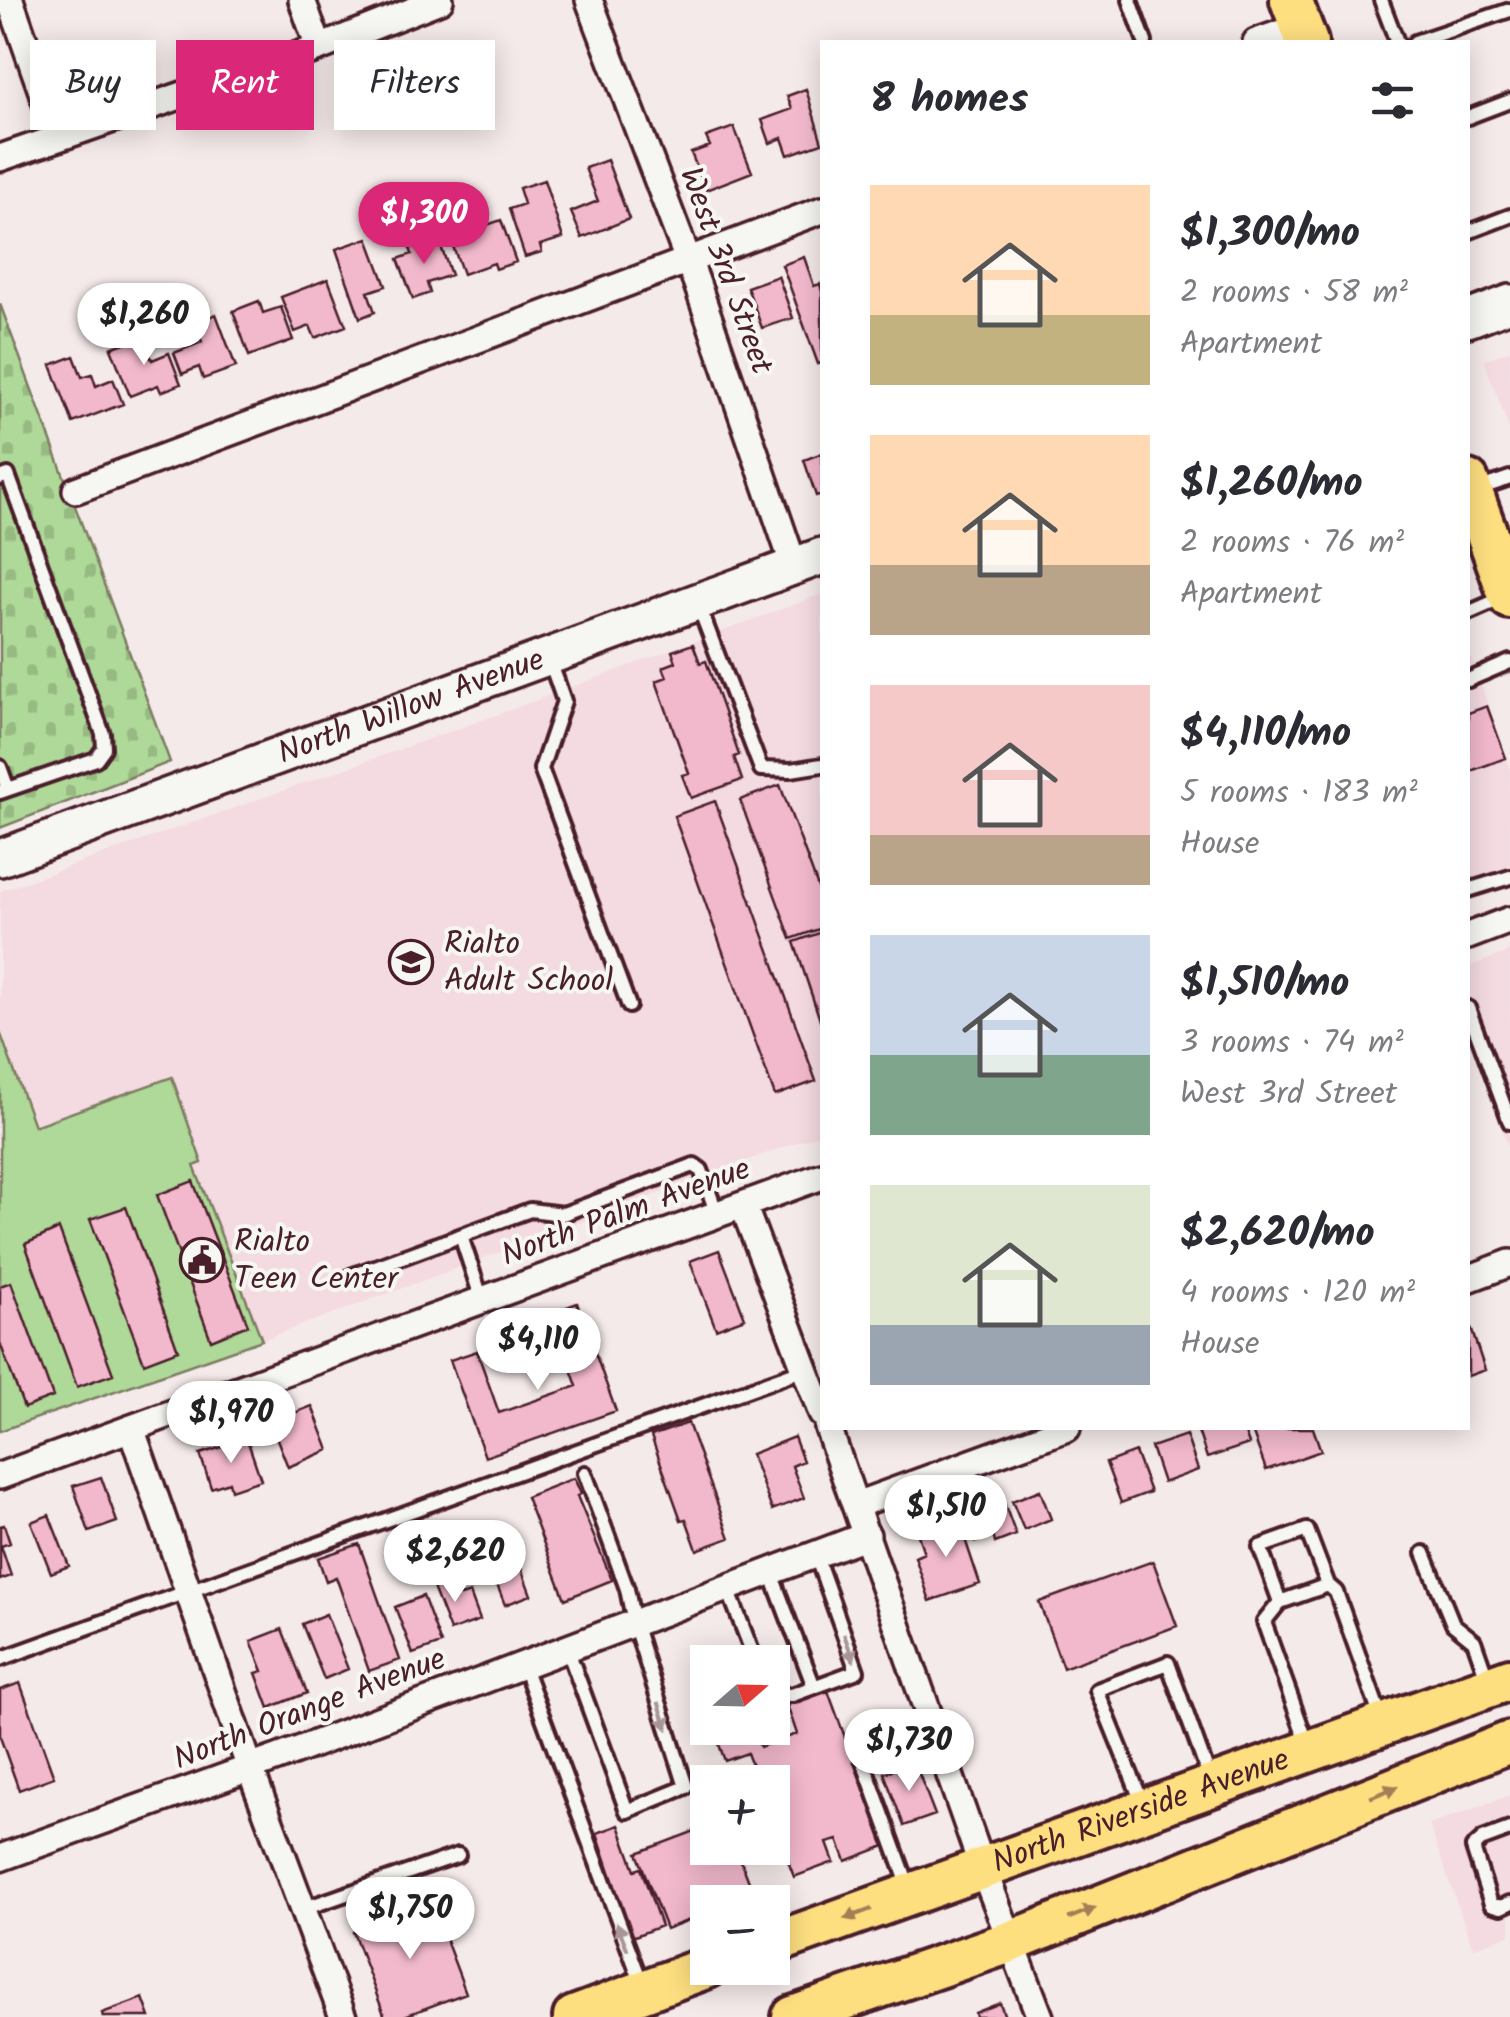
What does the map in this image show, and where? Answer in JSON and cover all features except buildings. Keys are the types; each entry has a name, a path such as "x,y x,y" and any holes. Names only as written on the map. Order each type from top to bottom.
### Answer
{"main road":[{"path":"1470,490 1484,544 1510,597"},
{"name":"North Riverside Avenue","path":"790,1938 911,1895 978,1855 1146,1810 1500,1683"},
{"name":"North Riverside Avenue","path":"793,2017 1010,1942 1510,1742"},
{"path":"574,2017 690,1973"}],"street":[{"path":"10,0 58,137"},
{"path":"302,0 320,48"},
{"path":"0,158 320,48 440,0"},
{"name":"West 3rd Street","path":"589,0 808,561"},
{"path":"1261,40 1300,23"},
{"path":"76,490 820,211"},
{"path":"1470,318 1510,302"},
{"name":"North Willow Avenue","path":"0,858 808,561"},
{"path":"1470,932 1510,920"},
{"name":"North Palm Avenue","path":"0,1476 820,1177"},
{"path":"743,1205 820,1409"},
{"path":"1470,1278 1510,1263"},
{"path":"131,1428 250,1768 343,2017"},
{"path":"829,1430 978,1855 1040,2017"},
{"path":"856,1505 1062,1430"},
{"name":"North Orange Avenue","path":"0,1858 867,1535"}],"lane":[{"path":"1130,0 1145,40"},
{"path":"1382,0 1396,40"},
{"path":"1421,40 1510,10"},
{"path":"1470,116 1510,101"},
{"path":"1470,231 1510,216"},
{"path":"0,478 8,475 103,734 104,748 96,758 4,790 0,767"},
{"path":"1470,486 1510,478"},
{"path":"1470,612 1510,597"},
{"path":"697,602 761,769 820,765"},
{"path":"548,656 564,701 541,769 629,1006"},
{"path":"1470,679 1510,662"},
{"path":"1470,889 1510,877"},
{"path":"1470,1013 1510,1122"},
{"path":"351,1276 530,1210 562,1214 694,1164 701,1170 718,1214"},
{"path":"461,1236 482,1300"},
{"path":"0,1659 805,1369"},
{"path":"567,1648 627,1810 686,1786 634,1624 627,1590 584,1473"},
{"path":"1280,1602 1260,1546 1307,1530 1328,1585 1336,1592 1383,1725"},
{"path":"1424,1553 1452,1624 1474,1641 1500,1683"},
{"path":"790,1695 857,1672 816,1556"},
{"path":"771,1573 814,1687"},
{"path":"1310,1751 1264,1622 1280,1602 1328,1585"},
{"path":"728,1589 749,1645"},
{"path":"523,1664 644,1990"},
{"path":"1146,1810 1097,1690 1168,1664 1212,1786"},
{"path":"911,1895 860,1753 932,1727"},
{"path":"1510,1829 1483,1839 1473,1848 1491,1904 1510,1903"},
{"path":"303,1909 458,1855"}],"shaded area":[{"path":"1510,350 1510,432 1484,360"},
{"name":"Rialto Adult School","path":"820,595 820,1134 262,1340 194,1166 202,1163 172,1077 34,1126 0,1032 0,891 488,718"},
{"path":"1470,656 1510,766 1510,884 1470,899"},
{"path":"1510,951 1510,1152 1470,1042 1470,966"},
{"path":"1510,1795 1510,1935 1473,1948 1429,1825"}],"green space":[{"path":"0,304 170,762 0,828"},
{"path":"0,1032 34,1126 172,1077 202,1163 194,1166 262,1340 0,1431"}],"place":[{"name":"Rialto Adult School","path":"411,962"},
{"name":"Rialto Teen Center","path":"202,1260"}]}
